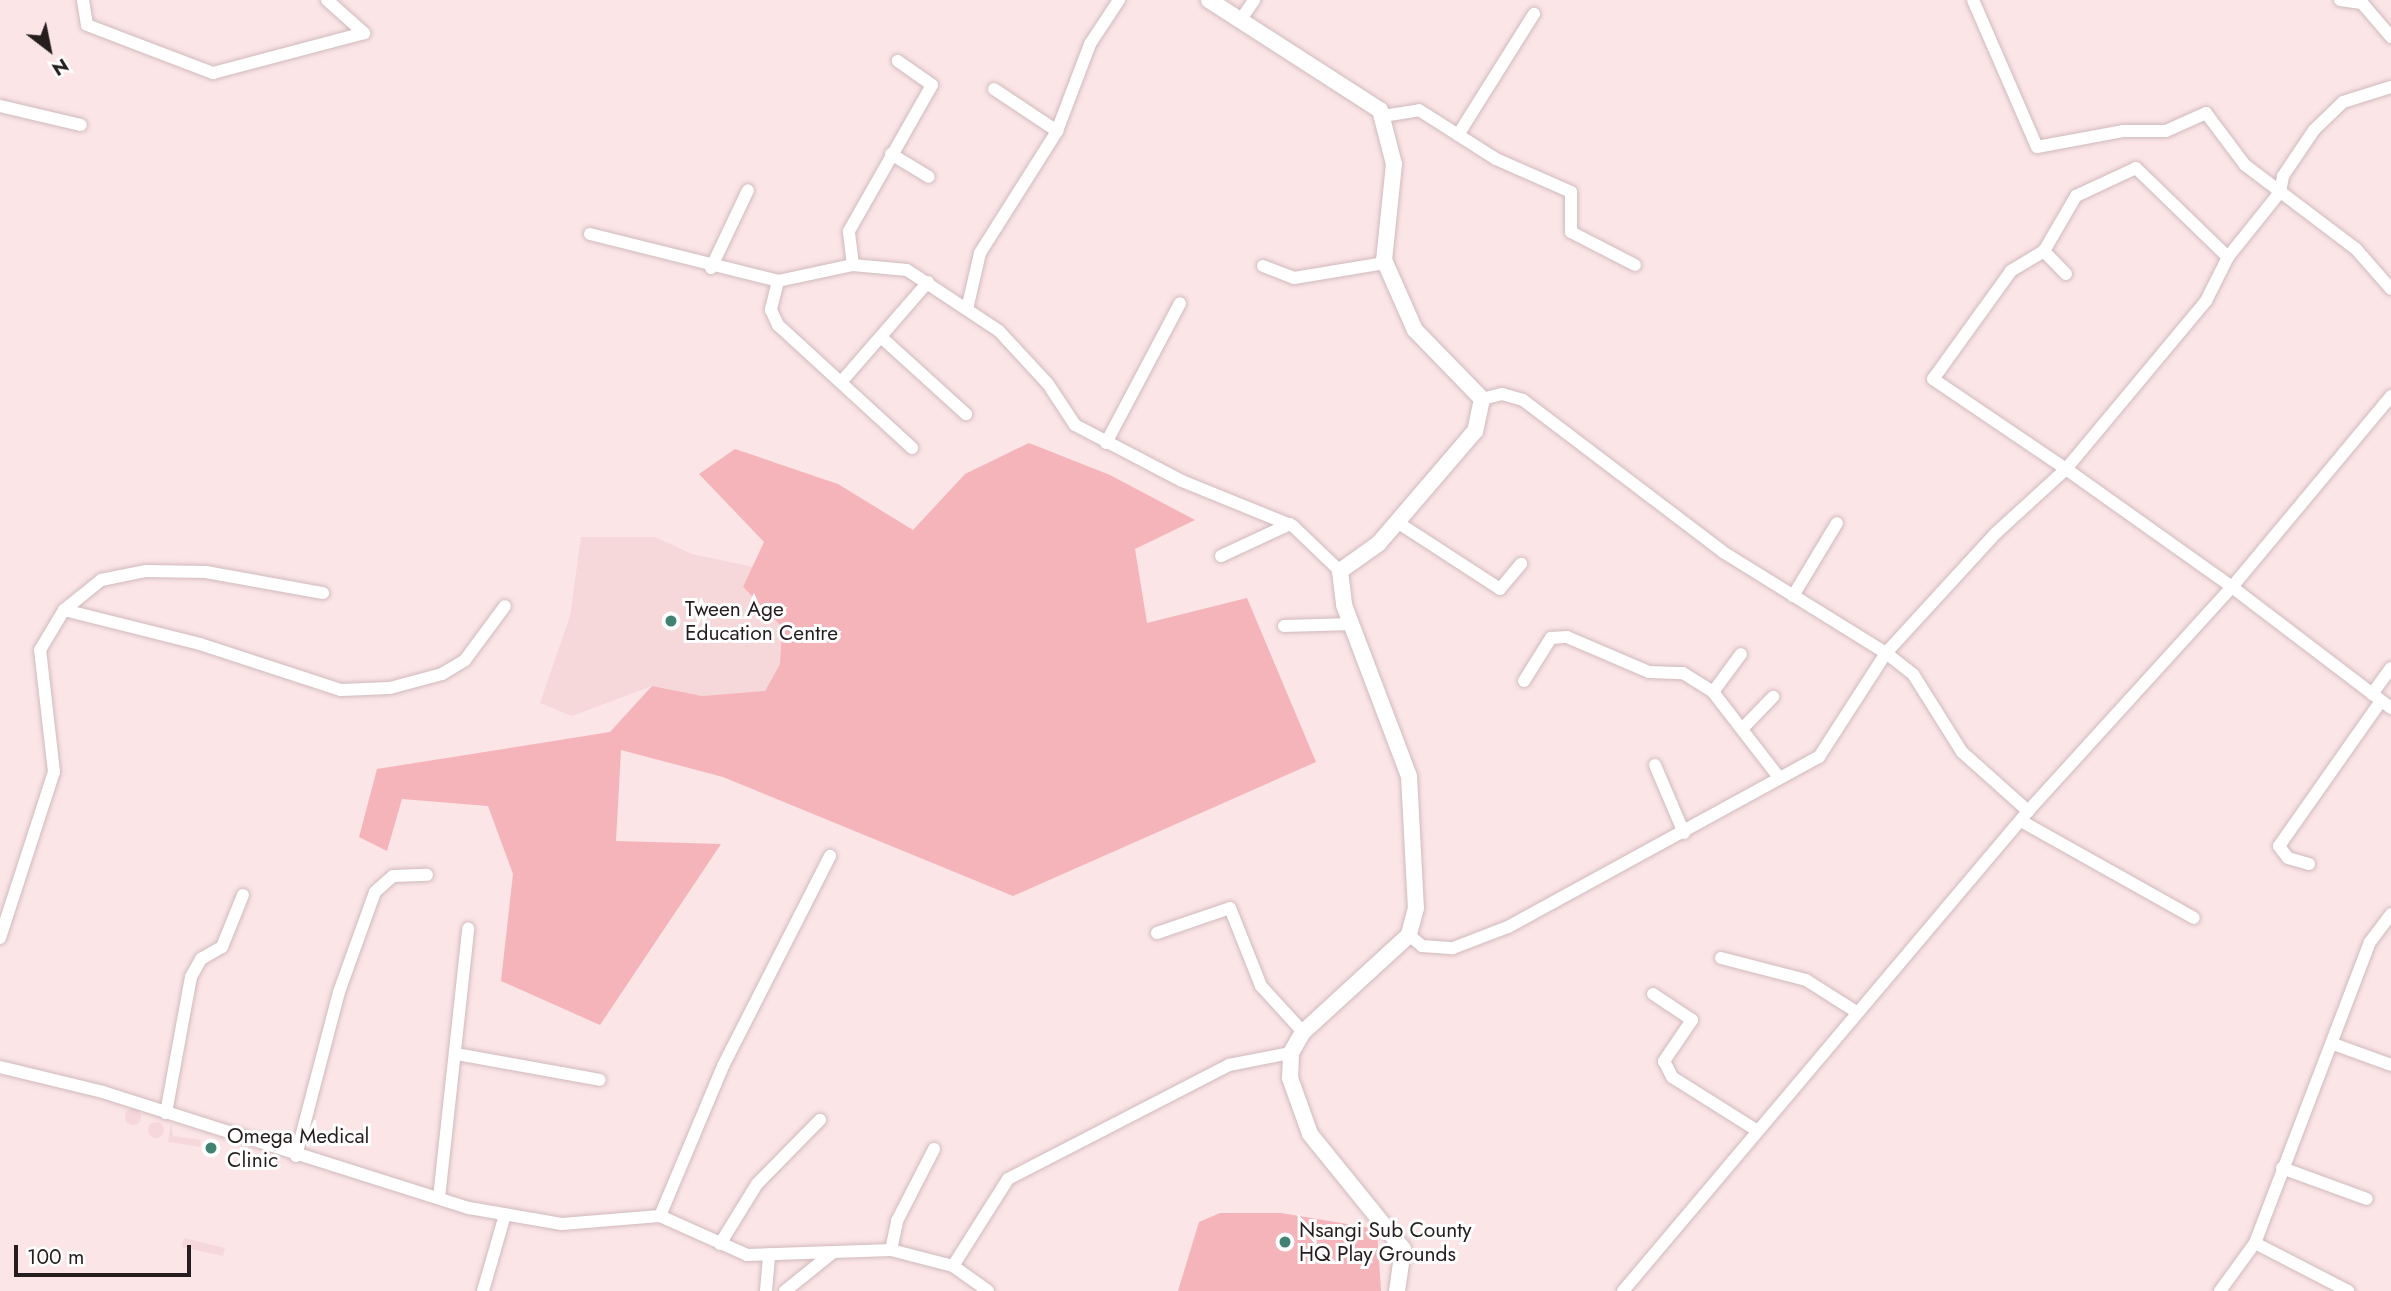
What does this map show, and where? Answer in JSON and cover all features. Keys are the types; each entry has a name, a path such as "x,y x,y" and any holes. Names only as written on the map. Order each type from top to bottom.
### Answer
{"street":[{"path":"83,0 88,25 213,73 363,33 327,0"},
{"path":"968,305 980,253 1057,131 1090,44 1119,0"},
{"path":"1209,0 1365,94 1383,116 1394,163 1385,263 1415,330 1482,399"},
{"path":"1242,18 1254,0"},
{"path":"1973,0 2037,147 2123,131 2166,131 2206,113 2245,165 2373,263 2391,289"},
{"path":"2340,0 2360,1 2391,37"},
{"path":"1458,135 1534,14"},
{"path":"853,265 849,231 932,85 898,61"},
{"path":"1409,936 1422,946 1453,948 1508,927 1684,833 1778,776 1819,757 1886,653 1996,533 2066,469 2206,301 2228,257 2280,192 2283,176 2314,130 2343,102 2391,87"},
{"path":"994,89 1057,131"},
{"path":"0,106 81,125"},
{"path":"1383,116 1419,110 1458,135 1571,192 1571,232 1635,265"},
{"path":"891,154 929,177"},
{"path":"2228,257 2136,168 2076,196 2044,251 2011,271 1933,379 2232,587 2381,701"},
{"path":"711,268 748,190"},
{"path":"590,234 711,268 778,281 853,265 907,270 968,305 1048,384 1074,425 1106,443 1290,524 1340,571 1351,624 1409,776 1416,908 1409,936 1303,1032 1291,1053 1290,1078 1310,1134 1403,1249 1397,1291"},
{"path":"2044,251 2066,274"},
{"path":"1263,266 1294,278 1385,263"},
{"path":"778,281 771,310 778,325 912,448"},
{"path":"842,381 928,282"},
{"path":"1106,443 1180,303"},
{"path":"881,337 966,414"},
{"path":"1482,399 1502,394 1523,400 1665,511 1793,596 1886,653 1913,674 1962,752 2024,816 2194,918"},
{"path":"1623,1291 1855,1011 2024,816 2232,587 2391,396"},
{"path":"1340,571 1397,522 1475,431 1482,399"},
{"path":"1397,522 1500,589 1521,564"},
{"path":"1793,596 1837,523"},
{"path":"1220,556 1290,524"},
{"path":"0,938 54,772 40,650 64,610 101,580 146,571 206,572 323,593"},
{"path":"64,610 200,644 341,690 390,688 442,674 465,660 505,606"},
{"path":"1284,626 1351,624"},
{"path":"1524,681 1551,638 1567,637 1648,673 1683,673 1713,692 1778,776"},
{"path":"1713,692 1741,654"},
{"path":"2309,864 2288,858 2279,846 2381,701 2391,668"},
{"path":"1742,729 1773,697"},
{"path":"1655,765 1684,833"},
{"path":"660,1216 723,1066 830,856"},
{"path":"296,1156 332,1015 375,892 393,876 427,875"},
{"path":"166,1114 191,977 201,959 222,947 243,895"},
{"path":"1157,933 1230,908 1261,986 1303,1032"},
{"path":"2220,1291 2255,1243 2282,1168 2336,1045 2370,942 2391,914"},
{"path":"439,1198 468,929"},
{"path":"1721,958 1806,980 1855,1011"},
{"path":"1653,994 1692,1020 1664,1061 1672,1077 1756,1129"},
{"path":"2336,1045 2391,1065"},
{"path":"953,1266 1008,1179 1229,1065 1291,1053"},
{"path":"456,1054 600,1080"},
{"path":"0,1068 166,1114 296,1156 505,1215 562,1224 660,1216 747,1255 891,1250 953,1266 988,1291"},
{"path":"720,1244 757,1184 821,1120"},
{"path":"891,1250 897,1221 934,1149"},
{"path":"2282,1168 2367,1199"},
{"path":"483,1291 505,1215"},
{"path":"2255,1243 2348,1291"},
{"path":"766,1291 769,1254"},
{"path":"785,1291 831,1254"}],"shaded area":[{"path":"1029,443 1110,475 1195,520 1135,549 1147,623 1247,598 1316,762 1013,896 723,777 621,750 616,841 721,844 600,1025 501,981 513,874 488,806 402,799 387,851 359,837 377,769 610,732 652,686 702,696 765,691 780,664 782,627 743,587 764,542 699,474 735,449 838,484 913,530 965,474"},
{"name":"Tween Age Education Centre","path":"581,537 655,537 692,554 753,567 743,587 782,627 780,664 765,691 702,696 652,686 572,716 540,703 570,616"},
{"path":"133,1109 139,1111 139,1123 133,1125 127,1123 125,1117 127,1111"},
{"path":"153,1122 159,1122 164,1130 162,1136 153,1138 148,1133 148,1127"},
{"path":"171,1123 173,1136 201,1140 200,1147 168,1142"},
{"name":"Nsangi Sub County HQ Play Grounds","path":"1220,1213 1281,1213 1377,1229 1381,1291 1178,1291 1199,1222"},
{"path":"184,1238 225,1248 223,1256 182,1247"}],"place":[{"name":"Tween Age Education Centre","path":"671,621"},
{"name":"Omega Medical Clinic","path":"211,1148"},
{"name":"Nsangi Sub County HQ Play Grounds","path":"1285,1242"}]}
